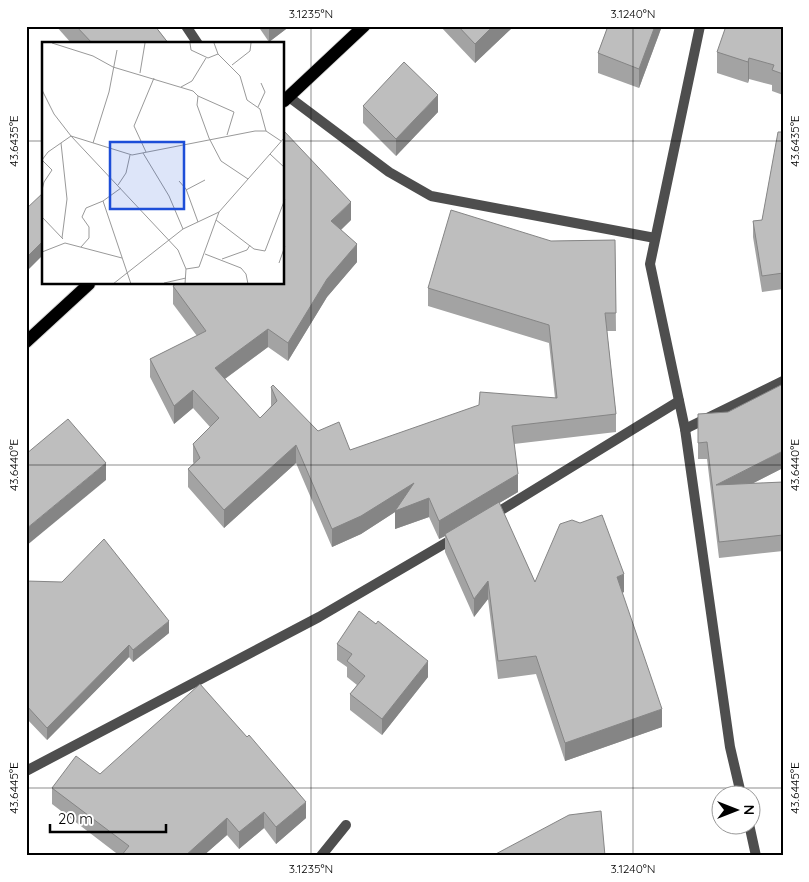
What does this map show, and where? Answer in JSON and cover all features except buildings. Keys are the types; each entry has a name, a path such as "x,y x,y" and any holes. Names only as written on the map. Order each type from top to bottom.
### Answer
{"main road":[{"path":"286,99 364,26"},
{"path":"26,342 88,285"}],"street":[{"path":"186,26 197,42"},
{"path":"700,26 650,264 685,429 730,747 739,784"},
{"path":"286,99 389,172 431,196 655,238"},
{"path":"685,429 783,382"},
{"path":"480,523 679,401"},
{"path":"26,771 319,617 463,533"},
{"path":"322,856 346,825"},
{"path":"751,834 756,856"}]}
